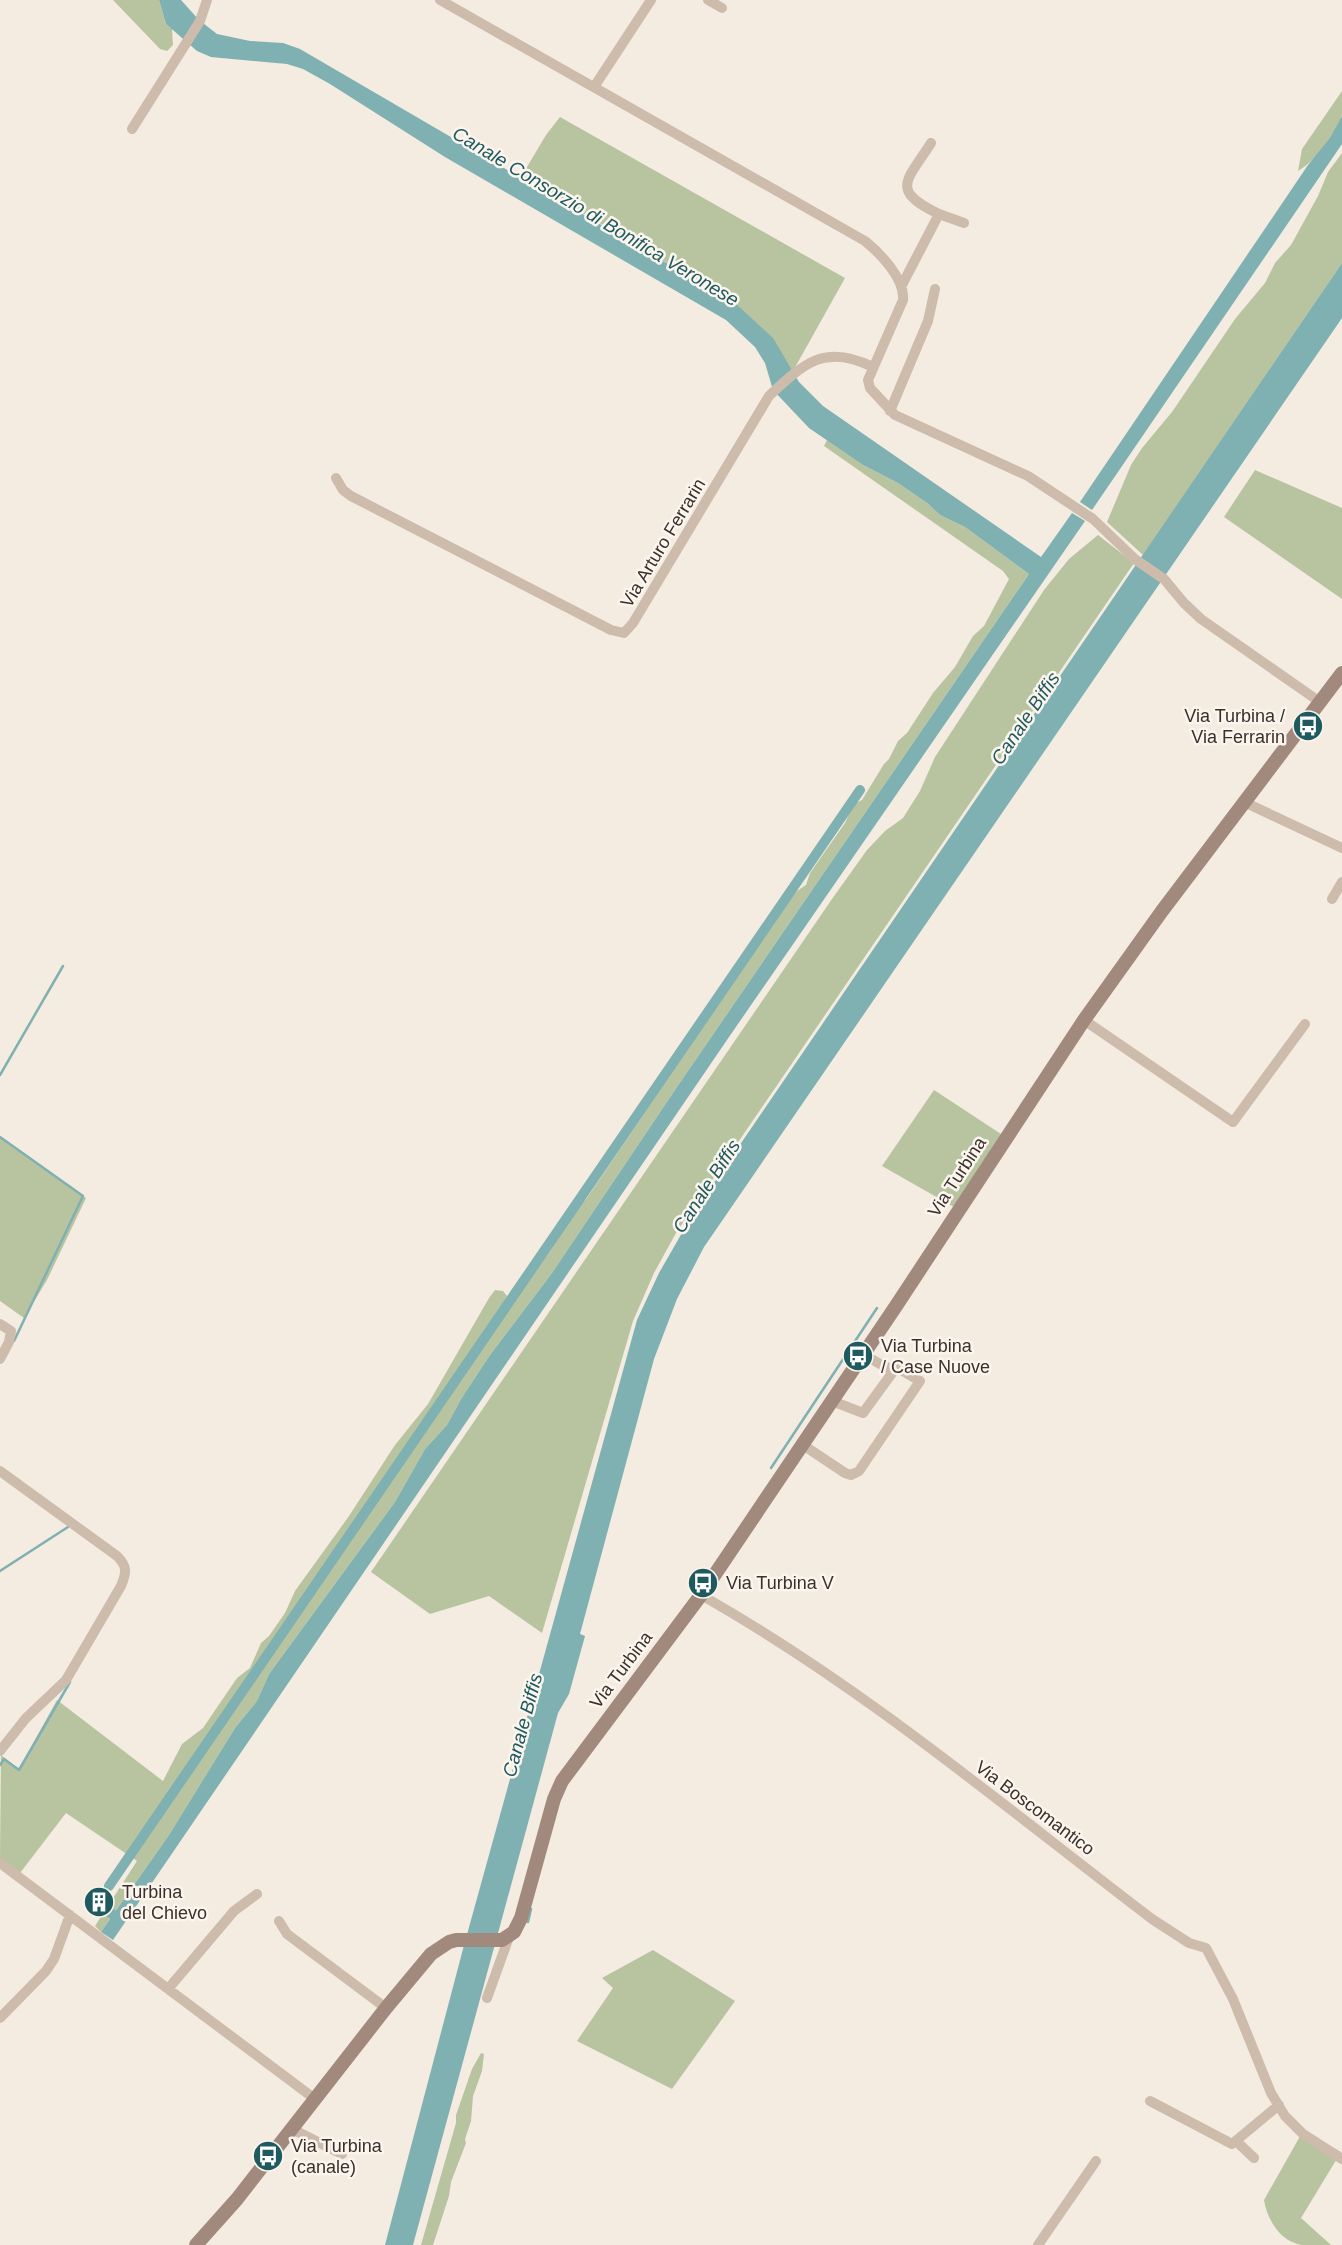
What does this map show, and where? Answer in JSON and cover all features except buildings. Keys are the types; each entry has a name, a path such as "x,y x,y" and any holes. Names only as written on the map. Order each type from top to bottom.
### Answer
{"street":[{"path":"132,129 200,21 206,0"},
{"path":"440,0 865,241 902,285"},
{"path":"594,87 651,0"},
{"path":"708,0 722,8"},
{"path":"931,143 909,180 908,195 939,214 964,223"},
{"path":"939,214 902,285 903,300 868,380 870,388 890,411 1028,476 1093,519 1136,560 1164,579 1201,619 1320,702"},
{"path":"890,411 928,321 935,289"},
{"name":"Via Arturo Ferrarin","path":"336,478 343,490 351,496 611,630 624,633 633,623 769,396 796,370 820,357 832,355 858,359 873,367"},
{"name":"Via Turbina","path":"486,1998 506,1938 521,1918 554,1799 562,1781 701,1595 1083,1020 1342,673"},
{"path":"1244,802 1342,848"},
{"path":"1332,899 1342,882"},
{"path":"1083,1020 1233,1122 1306,1024"},
{"path":"0,1324 10,1331 9,1342 0,1359"},
{"path":"803,1445 845,1473 851,1475 859,1471 920,1381 885,1367 863,1354"},
{"path":"832,1401 863,1413 895,1369"},
{"path":"0,1471 117,1556 125,1565 126,1571 121,1586 66,1680 26,1718 0,1751"},
{"name":"Via Boscomantico","path":"701,1595 751,1623 910,1733 1152,1919 1189,1943 1206,1948 1233,1999 1271,2093 1285,2116 1303,2134 1342,2159"},
{"path":"0,1863 315,2099"},
{"path":"168,1989 234,1911 257,1894"},
{"path":"0,2018 46,1971 54,1959 70,1915"},
{"path":"279,1921 287,1934 386,2008"},
{"path":"196,2245 237,2199 431,1954 449,1941 506,1938"},
{"path":"1150,2101 1232,2144 1279,2105"},
{"path":"292,2129 342,2154"},
{"path":"1236,2141 1254,2158"},
{"path":"1038,2245 1096,2161"}],"green space":[{"path":"113,0 159,0 166,24 172,29 173,45 167,51 160,49"},
{"path":"1342,91 1342,114 1336,130 1318,154 1298,171 1302,149"},
{"path":"560,117 845,278 793,371 735,303 521,177"},
{"path":"1342,153 1342,263 1143,555 1107,522 1131,465 1172,412 1235,319 1265,283 1275,263 1291,245 1328,172"},
{"path":"827,440 863,465 898,483 940,515 965,527 1029,574 552,1273 490,1355 447,1425 425,1449 395,1502 269,1674 257,1701 235,1728 169,1835 101,1932 95,1926 137,1861 66,1813 20,1873 0,1858 1,1755 19,1769 57,1700 163,1781 182,1744 203,1728 237,1678 250,1668 261,1643 285,1613 295,1591 349,1516 395,1445 428,1404 489,1298 495,1290 503,1291 507,1296 505,1304 497,1311 498,1319 504,1316 553,1247 550,1245 552,1233 557,1231 557,1223 587,1198 794,893 806,885 810,873 845,823 854,804 862,800 898,741 907,733 933,693 955,667 973,636 984,626 1009,579 1003,571 824,446"},
{"path":"1255,470 1342,508 1342,599 1224,517"},
{"path":"1098,535 1134,563 676,1233 654,1273 633,1321 542,1633 489,1596 430,1614 371,1572 832,899 867,850 885,831 903,818 920,791 935,757 1044,590 1069,559"},
{"path":"934,1090 1001,1134 954,1207 882,1166"},
{"path":"0,1137 86,1198 47,1280 24,1318 0,1301"},
{"path":"653,1950 735,2001 672,2089 577,2041 613,1988 602,1978"},
{"path":"481,2053 484,2054 482,2071 473,2096 466,2143 451,2182 433,2245 421,2245 456,2115 472,2069"},
{"path":"1303,2131 1341,2152 1301,2218 1331,2245 1302,2245 1287,2239 1272,2222 1264,2200"}],"water":[{"path":"159,0 181,0 199,20 217,34 250,41 283,43 300,49 735,303 773,338 799,382 823,406 1041,557 1072,513 1085,521 729,1037 113,1940 101,1932 169,1835 235,1728 257,1701 269,1674 395,1502 425,1449 447,1425 490,1355 552,1273 1029,574 965,527 940,515 898,483 863,465 809,428 773,390 765,363 755,347 726,320 445,157 303,69 287,64 211,57 197,51 166,24"},
{"path":"1342,116 1342,144 1092,510 1080,502 1308,165 1330,138"},
{"path":"1342,263 1342,318 704,1247 677,1299 654,1359 580,1634 585,1636 569,1694 558,1713 413,2245 385,2245 463,1949 637,1320 659,1273 694,1212"}],"waterway":[{"path":"109,1886 860,790"},
{"path":"0,1075 63,966"},
{"path":"0,1137 83,1196 14,1341"},
{"path":"771,1468 877,1308"},
{"path":"0,1571 68,1527"},
{"path":"0,1765 4,1759 19,1770 70,1682"},
{"path":"97,1903 119,1919 121,1916"},
{"path":"528,1922 531,1909"}],"place":[{"name":"Via Turbina / Via Ferrarin","path":"1308,726"},
{"name":"Via Turbina / Case Nuove","path":"858,1356"},
{"name":"Via Turbina V","path":"703,1583"},
{"name":"Turbina del Chievo","path":"99,1902"},
{"name":"Via Turbina (canale)","path":"268,2156"}],"water label":[{"name":"Canale Consorzio di Bonifica Veronese","path":"596,216"},
{"name":"Canale Biffis","path":"1025,718"},
{"name":"Canale Biffis","path":"706,1186"},
{"name":"Canale Biffis","path":"522,1725"}]}
